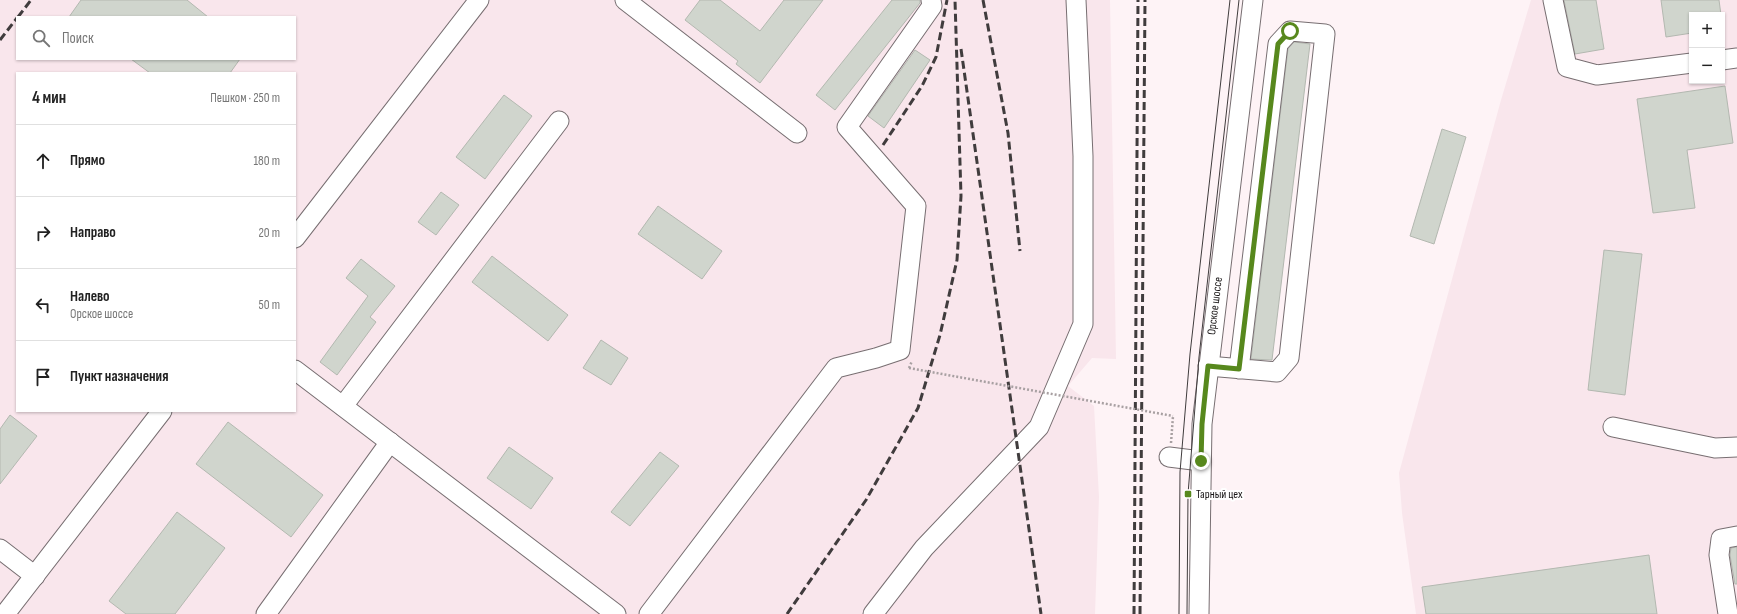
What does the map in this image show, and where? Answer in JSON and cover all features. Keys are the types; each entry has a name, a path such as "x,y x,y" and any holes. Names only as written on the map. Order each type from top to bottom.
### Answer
{"street":[{"path":"296,237 479,0"},
{"path":"625,0 797,133"},
{"path":"649,614 836,368 876,358 900,350 916,206 847,127 932,6 931,0"},
{"path":"873,614 924,548 1039,426 1083,324 1083,156 1076,0"},
{"name":"Орское шоссе","path":"1199,614 1202,424 1253,0"},
{"path":"1553,0 1567,67 1597,75 1689,63"},
{"path":"1208,366 1239,369 1277,372 1289,358 1325,34 1290,31 1278,44 1239,369"},
{"path":"1725,60 1737,58"},
{"path":"343,406 559,121"},
{"path":"296,371 616,614"},
{"path":"6,614 161,412"},
{"path":"1613,427 1715,448 1737,447"},
{"path":"266,614 390,442"},
{"path":"1169,457 1201,461"},
{"path":"1728,614 1718,555 1721,539 1737,536"},
{"path":"0,549 35,576"}],"path":[{"path":"909,368 1173,416 1169,457"}],"shaded area":[{"path":"0,0 1110,0 1116,359 1092,358 1068,386 1094,406 1099,497 1095,614 0,614"},
{"path":"1531,0 1737,0 1737,614 1416,614 1402,513 1399,473 1501,100"}],"building":[{"path":"81,0 187,0 207,16 70,16"},
{"path":"700,0 720,0 760,31 784,0 823,0 760,83 736,64 738,61 685,20"},
{"path":"892,0 920,0 920,3 835,110 816,95"},
{"path":"1564,0 1596,0 1604,49 1575,54"},
{"path":"1661,0 1719,0 1721,12 1689,12 1689,33 1666,37"},
{"path":"1294,42 1310,44 1272,360 1251,359 1288,49"},
{"path":"915,50 930,60 884,128 868,116"},
{"path":"132,60 239,60 231,72 149,72"},
{"path":"1725,86 1733,143 1687,150 1695,208 1653,213 1637,99"},
{"path":"504,95 532,116 485,179 456,157"},
{"path":"1442,129 1466,137 1434,244 1410,236"},
{"path":"441,192 459,205 436,235 418,222"},
{"path":"658,206 722,251 702,279 638,234"},
{"path":"1604,250 1642,254 1625,395 1588,390"},
{"path":"492,256 568,315 548,341 472,282"},
{"path":"361,259 395,286 370,317 376,322 337,375 320,362 368,296 346,278"},
{"path":"601,340 628,358 611,385 583,368"},
{"path":"10,415 37,436 0,484 0,429"},
{"path":"228,422 323,495 291,537 196,464"},
{"path":"509,447 553,478 531,509 487,478"},
{"path":"660,452 679,466 630,526 611,512"},
{"path":"177,512 225,548 175,614 126,614 109,601"},
{"path":"1737,547 1737,584 1735,584 1730,555 1731,548"},
{"path":"1649,555 1657,614 1426,614 1422,587"}],"tram line":[{"path":"1179,614 1180,472 1190,354 1230,0"},
{"path":"1187,614 1188,494 1199,357 1239,0"}],"railway":[{"path":"19,16 31,0"},
{"path":"883,145 922,86 936,57 947,0"},
{"path":"787,614 866,500 918,408 940,335 957,260 961,196 955,0"},
{"path":"983,0 1008,133 1020,251"},
{"path":"1134,614 1138,0"},
{"path":"1140,614 1145,0"},
{"path":"0,40 16,19"},
{"path":"961,49 1041,614"}],"place":[{"name":"Тарный цех","path":"1188,494"}],"route":[{"path":"1201,461 1202,424 1208,366 1239,369 1278,44 1290,31"}]}
